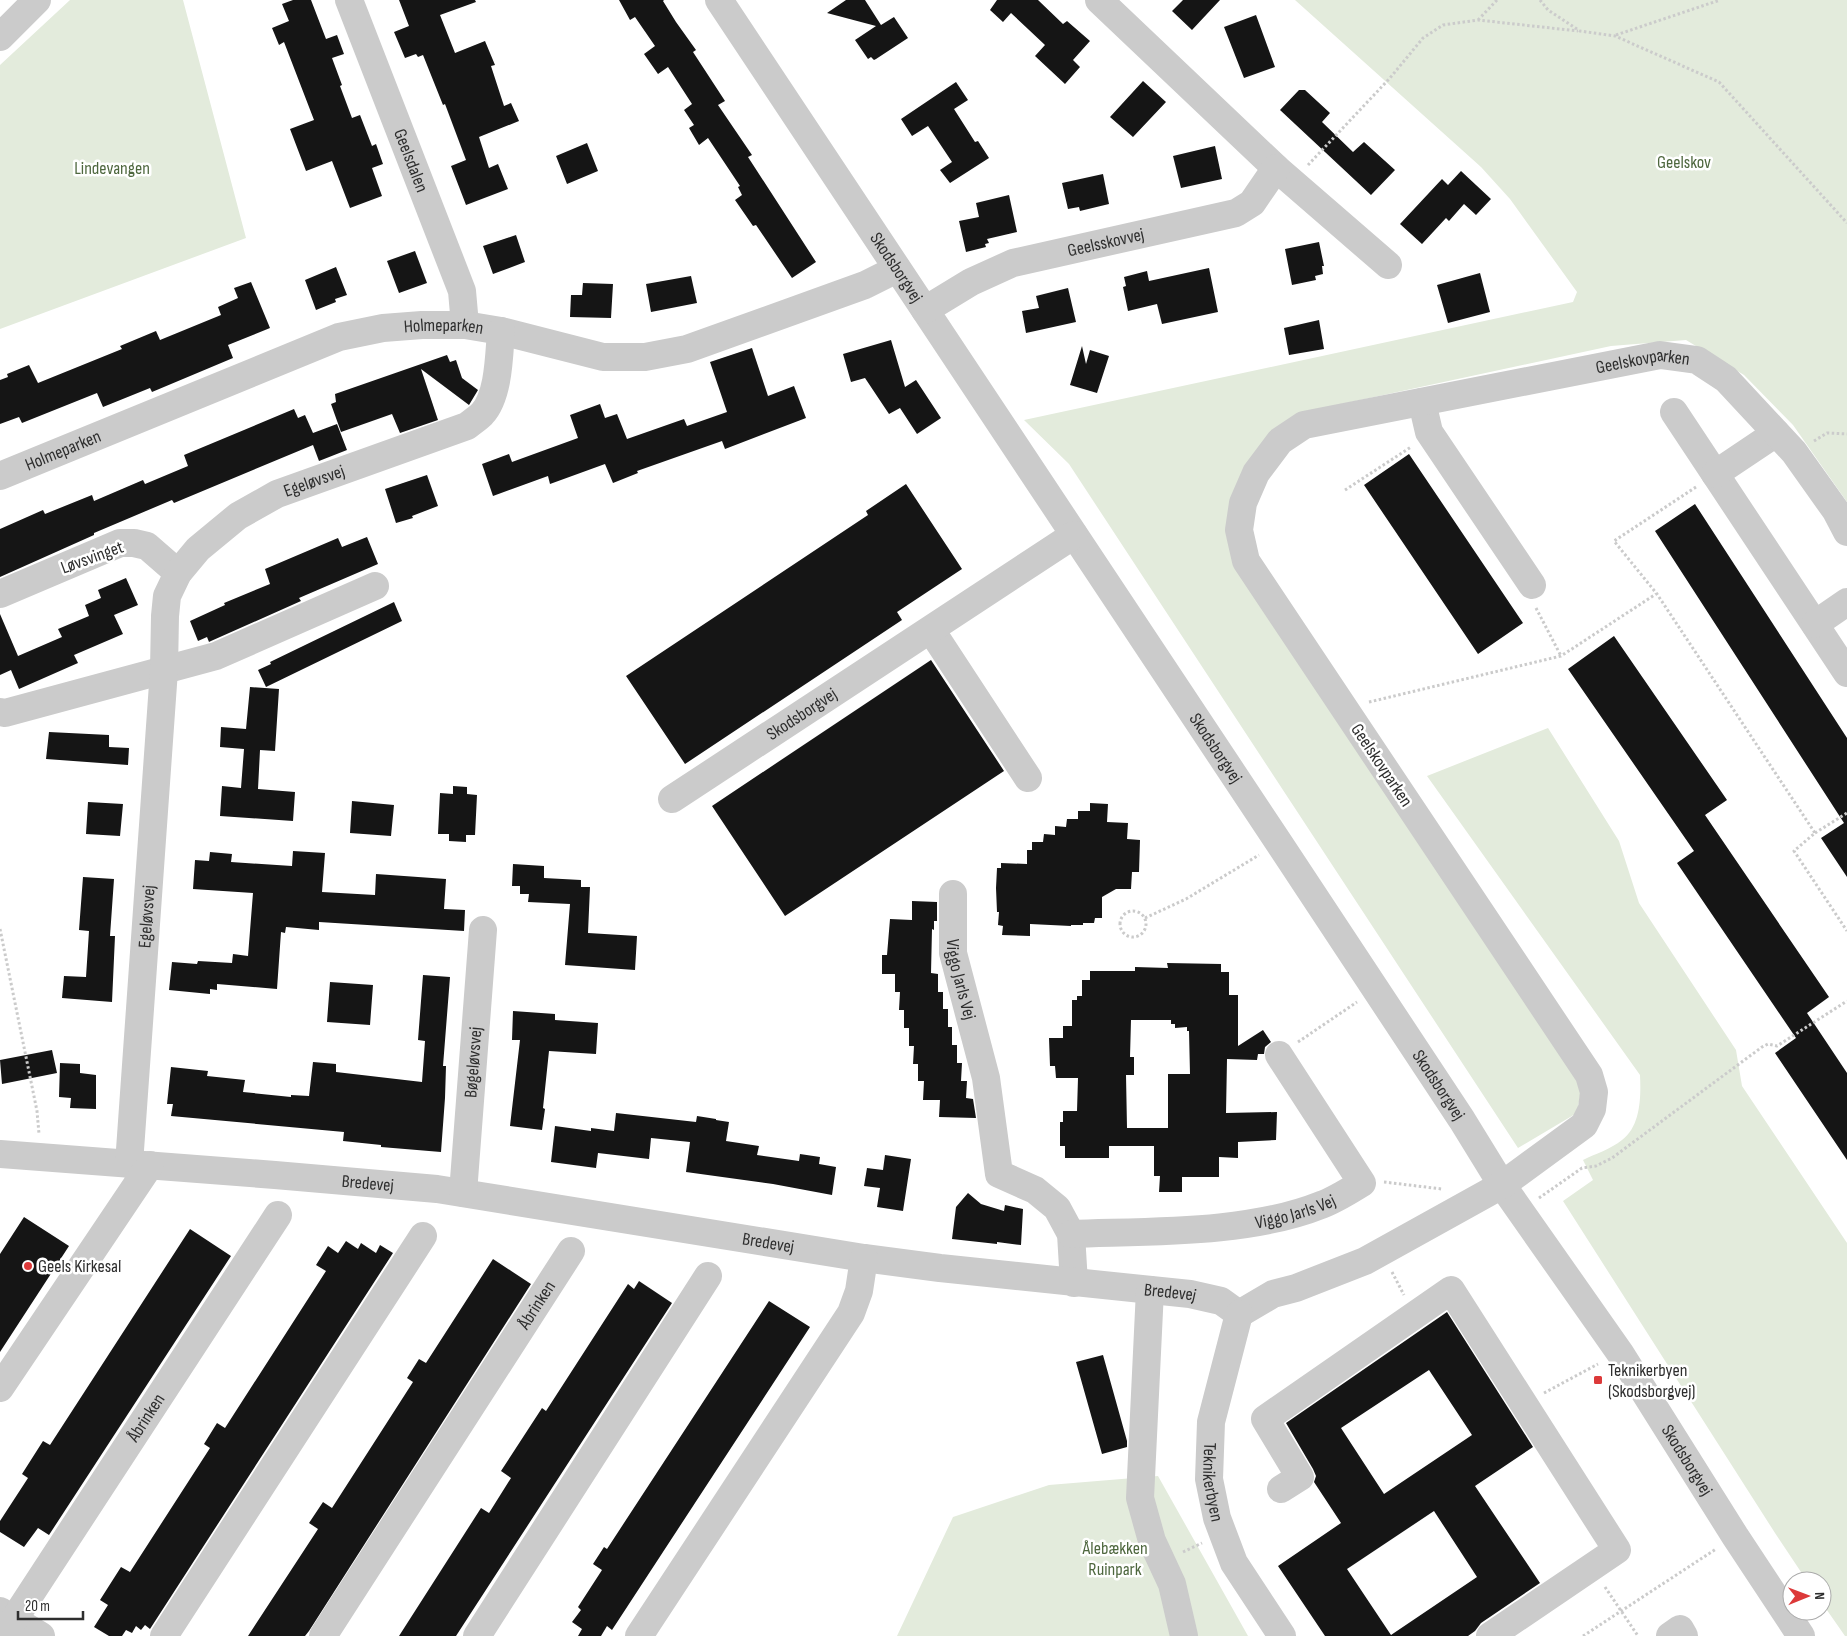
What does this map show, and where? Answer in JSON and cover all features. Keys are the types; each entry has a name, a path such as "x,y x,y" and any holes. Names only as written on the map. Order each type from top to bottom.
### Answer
{"street":[{"path":"0,37 37,0"},
{"name":"Geelsdalen","path":"349,0 462,291 465,325"},
{"name":"Skodsborgvej","path":"719,0 1279,843 1462,1120 1502,1185 1620,1353 1735,1536 1801,1636"},
{"path":"1100,0 1284,175 1388,265"},
{"name":"Geelsskovvej","path":"925,310 971,282 1013,263 1236,213 1252,203 1284,175"},
{"name":"Holmeparken","path":"0,476 339,337 383,328 422,325 465,325 502,331 603,357 645,356 687,349 865,285 897,269"},
{"name":"Egeløvsvej","path":"139,1164 164,670 164,616 167,596 178,573 198,549 238,516 277,494 467,426 483,413 491,398 496,378 502,331"},
{"name":"Geelskovparken","path":"1502,1185 1584,1125 1592,1109 1594,1092 1589,1075 1246,561 1239,530 1243,504 1256,473 1280,441 1304,426 1660,355 1697,360 1726,379 1785,443 1836,512 1847,532"},
{"path":"1422,402 1429,432 1532,584"},
{"path":"1674,412 1847,673"},
{"path":"1715,474 1785,443"},
{"name":"Skodsborgvej","path":"672,799 1074,535"},
{"name":"Løvsvinget","path":"0,594 120,543 134,543 147,546 178,573"},
{"path":"0,712 5,713 216,656 376,586"},
{"path":"1815,624 1847,602"},
{"path":"931,630 1028,778"},
{"name":"Viggo Jarls Vej","path":"953,894 953,953 986,1078 999,1174 1036,1190 1057,1208 1071,1234 1074,1282"},
{"name":"Bøgeløvsvej","path":"463,1193 483,930"},
{"path":"1278,1055 1362,1184"},
{"name":"Bredevej","path":"0,1154 408,1186 463,1193 864,1258 940,1268 1190,1294 1221,1300 1239,1314"},
{"path":"0,1388 139,1164"},
{"name":"Viggo Jarls Vej","path":"1071,1234 1221,1228 1277,1218 1322,1205 1362,1184"},
{"path":"1239,1314 1273,1294 1296,1288 1365,1261 1502,1185"},
{"name":"Åbrinken","path":"41,1636 6,1622 278,1215"},
{"path":"164,1636 423,1236"},
{"name":"Åbrinken","path":"323,1636 571,1251"},
{"path":"639,1636 851,1313 859,1291 864,1258"},
{"path":"476,1636 708,1276"},
{"path":"1150,1290 1140,1498 1152,1541 1172,1584 1184,1636"},
{"path":"1281,1489 1300,1477 1265,1419 1451,1290 1617,1550 1490,1636"},
{"name":"Teknikerbyen","path":"1239,1314 1210,1422 1209,1480 1217,1518 1234,1563 1282,1636"},
{"path":"1670,1636 1680,1629 1684,1636"}],"path":[{"path":"1478,20 1497,0"},
{"path":"1540,0 1548,10 1580,31"},
{"path":"1615,36 1720,0"},
{"path":"1284,175 1390,78 1423,38 1444,25 1478,20 1615,36 1719,82 1847,223"},
{"path":"1785,443 1827,433 1847,434"},
{"path":"1715,474 1614,541 1656,594 1815,833"},
{"path":"1344,708 1561,656 1656,594"},
{"path":"1847,813 1815,833 1794,851 1847,931"},
{"path":"1145,918 1207,887 1279,843"},
{"path":"1127,911 1137,911 1145,918 1146,929 1139,937 1128,937 1120,930 1119,919 1127,911"},
{"path":"0,929 37,1111 41,1157"},
{"path":"1278,1055 1376,990"},
{"path":"1520,1212 1582,1168 1596,1166 1612,1158 1762,1047 1768,1044 1777,1046 1847,1002"},
{"path":"1362,1184 1374,1186 1386,1182 1446,1190"},
{"path":"1382,1252 1415,1315"},
{"path":"1524,1404 1620,1353"},
{"path":"1162,1562 1222,1533"},
{"path":"1583,1636 1735,1536"},
{"path":"1592,1568 1638,1636"}],"green space":[{"name":"Lindevangen","path":"70,0 183,0 246,238 0,329 0,65"},
{"name":"Geelskov","path":"1295,0 1847,0 1847,502 1793,425 1744,375 1686,340 1611,346 1300,413 1228,527 1582,1084 1577,1113 1518,1148 1069,464 1024,420 1573,302 1577,292 1510,199 1481,167"},
{"path":"1548,728 1619,841 1639,903 1736,1050 1742,1086 1847,1243 1847,1636 1845,1636 1832,1617 1832,1571 1800,1571 1563,1201 1593,1180 1583,1160 1618,1143 1633,1127 1640,1101 1640,1075 1427,776"},
{"name":"Ålebækken Ruinpark","path":"1158,1476 1248,1636 897,1636 953,1517 1049,1485"}],"building":[{"path":"293,0 311,0 326,39 337,35 344,54 332,58 342,85 340,86 352,118 360,115 372,146 376,144 383,164 372,168 382,196 350,208 332,161 306,171 290,129 314,120 284,42 279,45 272,28 289,21 282,4"},
{"path":"399,0 475,0 476,2 440,15 455,53 485,41 495,65 491,66 504,106 511,103 519,121 479,137 489,168 498,164 508,189 466,205 451,166 466,160 445,104 443,105 423,55 418,57 416,54 405,58 394,32 409,26"},
{"path":"619,0 664,0 676,22 696,50 693,52 725,101 718,105 752,155 748,157 816,262 792,278 756,225 753,226 735,200 742,195 738,187 740,186 708,138 699,145 689,128 694,125 684,110 692,104 668,67 658,74 644,54 655,46 635,17 630,20"},
{"path":"846,0 865,0 881,25 894,17 908,38 876,59 874,60 871,57 868,59 855,40 876,26 827,13"},
{"path":"997,0 1038,0 1063,24 1067,21 1090,41 1073,60 1080,67 1065,84 1035,56 1045,45 1011,13 1003,22 990,10"},
{"path":"1183,0 1220,0 1192,30 1172,11"},
{"path":"1256,15 1275,67 1244,78 1224,27"},
{"path":"1143,81 1166,102 1133,137 1110,117"},
{"path":"956,82 968,100 954,109 975,142 978,141 989,158 950,183 940,170 952,162 928,126 912,136 901,119"},
{"path":"1299,90 1305,90 1330,113 1322,122 1353,152 1364,142 1395,170 1371,195 1280,110"},
{"path":"587,143 598,171 567,184 556,156"},
{"path":"1215,146 1222,179 1181,188 1173,156"},
{"path":"1461,171 1491,199 1476,215 1464,204 1449,221 1446,218 1422,244 1400,224 1442,179 1448,185"},
{"path":"1103,174 1109,204 1080,211 1079,207 1068,209 1062,183"},
{"path":"1009,195 1017,232 987,239 989,243 985,244 986,247 966,252 959,221 979,217 976,203"},
{"path":"516,235 525,262 493,274 483,246"},
{"path":"1319,242 1324,266 1322,266 1323,274 1315,276 1316,280 1292,285 1285,249"},
{"path":"415,251 427,283 399,293 387,261"},
{"path":"336,267 347,295 335,299 336,302 316,310 305,280"},
{"path":"1209,268 1218,312 1162,324 1157,304 1128,311 1123,287 1126,286 1124,277 1147,271 1149,281"},
{"path":"1480,273 1490,312 1448,323 1437,285"},
{"path":"691,276 697,303 651,312 646,284"},
{"path":"251,282 270,328 228,345 233,358 152,392 150,388 103,407 97,393 22,423 19,417 0,424 0,380 8,377 7,374 29,365 38,383 122,349 120,346 156,331 160,340 221,315 218,307 238,298 234,288"},
{"path":"583,283 613,284 611,318 570,317 571,295 582,295"},
{"path":"1068,288 1076,322 1026,333 1022,311 1039,308 1036,296"},
{"path":"1319,320 1324,349 1289,355 1284,328"},
{"path":"891,340 905,387 916,380 941,418 917,434 900,408 889,414 865,378 851,382 843,354"},
{"path":"1082,346 1086,364 1090,350 1109,356 1097,393 1070,385"},
{"path":"752,348 768,396 794,386 806,418 725,449 722,441 637,471 638,473 613,483 605,464 550,484 548,476 493,496 482,464 509,454 512,462 578,438 570,415 600,404 605,418 617,414 627,439 684,419 687,426 727,412 710,362"},
{"path":"447,355 450,362 456,360 462,378 478,390 469,405 421,369 438,420 400,433 392,414 341,432 331,404 336,402 335,394"},
{"path":"294,409 298,418 305,415 313,433 337,424 347,450 319,461 313,445 174,503 172,500 94,533 94,535 0,577 0,529 43,510 45,514 92,495 94,501 143,480 145,484 188,466 184,455"},
{"path":"1409,454 1523,623 1478,654 1364,485"},
{"path":"427,475 438,506 412,516 413,518 396,523 385,489"},
{"path":"906,484 962,569 897,612 902,620 685,764 626,676 868,515 866,511"},
{"path":"1695,504 1847,738 1847,877 1821,838 1844,823 1655,531"},
{"path":"367,537 378,564 299,598 301,601 209,642 207,637 198,641 190,621 225,605 224,603 270,584 265,569 338,538 342,547"},
{"path":"126,578 138,605 114,615 123,634 74,655 78,663 19,689 11,670 0,675 0,614 18,656 62,637 58,629 89,616 85,605 101,598 98,590"},
{"path":"394,602 402,621 266,687 258,670 271,664 270,662"},
{"path":"1614,636 1727,800 1705,815 1829,997 1807,1013 1847,1073 1847,1160 1775,1053 1796,1038 1677,863 1694,851 1568,669"},
{"path":"931,660 1004,771 785,916 712,806"},
{"path":"250,687 279,689 275,751 260,750 258,789 295,792 293,821 220,816 222,786 241,788 244,749 220,747 221,727 246,729"},
{"path":"49,732 109,735 109,747 129,748 128,765 46,759"},
{"path":"453,786 467,787 467,794 477,795 475,835 466,835 466,842 449,841 449,834 438,834 440,793 453,794"},
{"path":"352,801 394,805 391,836 350,833"},
{"path":"88,802 123,804 120,836 86,834"},
{"path":"1090,803 1108,804 1107,822 1128,823 1127,839 1140,840 1139,872 1132,872 1131,889 1116,889 1102,897 1102,918 1095,918 1094,923 1071,926 1030,924 1030,936 1002,935 1003,926 998,925 999,912 997,912 997,868 1001,868 1001,863 1027,864 1027,850 1032,850 1032,842 1043,842 1044,834 1055,835 1055,826 1066,827 1067,819 1078,819 1078,811 1090,811"},
{"path":"293,851 325,853 322,892 375,895 376,874 446,879 444,909 465,910 464,931 319,922 319,930 286,927 285,933 281,932 277,989 217,984 217,990 210,989 210,994 169,990 172,962 197,964 198,961 232,963 233,954 248,956 253,893 193,889 195,860 209,861 210,852 232,854 231,862 292,866"},
{"path":"513,864 544,866 544,878 581,880 581,887 590,887 588,933 637,936 635,970 565,965 570,904 528,902 529,894 520,894 520,886 512,886"},
{"path":"83,877 114,879 110,936 115,936 112,1002 62,998 64,976 86,977 89,931 79,930"},
{"path":"912,901 937,902 937,921 934,921 934,930 932,929 931,973 938,974 938,992 943,992 943,1009 948,1009 948,1027 952,1027 952,1045 957,1045 957,1063 962,1063 961,1081 967,1081 966,1098 973,1099 976,1118 939,1117 940,1100 923,1100 924,1081 918,1081 918,1064 913,1064 914,1046 909,1046 909,1028 904,1028 904,1010 899,1010 900,992 895,992 895,974 882,974 882,955 887,955 890,919 912,920"},
{"path":"1167,963 1221,964 1221,972 1229,972 1229,995 1238,995 1238,1046 1263,1030 1271,1042 1265,1047 1264,1054 1258,1054 1257,1060 1227,1059 1226,1113 1277,1112 1276,1140 1238,1142 1238,1158 1219,1157 1219,1177 1182,1177 1182,1192 1159,1192 1160,1176 1154,1176 1154,1146 1109,1146 1109,1158 1065,1158 1065,1146 1060,1146 1060,1122 1063,1122 1063,1111 1077,1111 1078,1078 1056,1078 1055,1066 1050,1066 1049,1038 1063,1038 1063,1026 1072,1026 1072,1000 1077,1000 1077,996 1082,996 1082,980 1090,980 1090,971 1135,971 1135,967 1168,968","holes":["1131,1020 1171,1020 1171,1024 1175,1024 1175,1028 1187,1027 1187,1031 1189,1031 1190,1074 1168,1074 1168,1128 1127,1128 1126,1075 1134,1075 1134,1057 1130,1057"]},
{"path":"423,975 450,977 443,1066 446,1066 441,1152 381,1147 381,1145 343,1141 344,1132 171,1116 173,1104 167,1104 171,1067 208,1071 207,1076 245,1080 243,1092 291,1097 291,1095 309,1096 313,1062 336,1064 336,1072 422,1082 425,1041 418,1040"},
{"path":"330,982 373,985 370,1025 327,1022"},
{"path":"513,1011 555,1014 555,1020 598,1023 596,1054 549,1051 542,1130 510,1126 520,1040 512,1040"},
{"path":"52,1050 57,1073 2,1084 0,1060"},
{"path":"60,1063 80,1064 80,1073 96,1075 96,1109 70,1108 71,1098 59,1097"},
{"path":"616,1113 696,1122 697,1116 729,1122 726,1141 759,1146 757,1155 799,1161 800,1154 820,1157 819,1164 836,1167 832,1195 773,1184 686,1172 690,1142 651,1138 649,1159 598,1153 596,1168 551,1162 555,1126 591,1131 591,1128 614,1131"},
{"path":"885,1155 911,1159 903,1211 877,1207 880,1188 864,1186 867,1168 883,1170"},
{"path":"968,1193 981,1204 1004,1211 1005,1205 1023,1209 1021,1245 952,1239 956,1207"},
{"name":"Geels Kirkesal","path":"24,1217 69,1246 0,1352 0,1254"},
{"path":"190,1229 231,1256 49,1535 38,1528 24,1547 0,1532 0,1521 28,1478 22,1474 43,1441 50,1445"},
{"path":"346,1241 358,1249 361,1243 376,1253 380,1245 393,1253 150,1629 145,1625 141,1630 136,1626 132,1633 126,1630 122,1636 109,1636 94,1627 108,1605 100,1600 121,1567 130,1572 210,1448 204,1444 217,1423 225,1428 326,1271 316,1265 328,1246 338,1253"},
{"path":"493,1259 531,1284 309,1631 305,1636 248,1636 318,1529 309,1523 323,1502 332,1508 413,1382 407,1378 419,1359 426,1363"},
{"path":"639,1281 672,1303 456,1636 399,1636 481,1508 489,1513 511,1478 501,1471 542,1408 546,1411 628,1284 634,1289"},
{"path":"769,1301 810,1327 612,1630 607,1626 601,1636 578,1636 582,1629 572,1622 581,1610 578,1607 602,1570 593,1564 604,1547 607,1549"},
{"path":"1447,1312 1533,1447 1475,1486 1540,1583 1481,1623 1468,1636 1325,1636 1278,1566 1341,1523 1314,1482 1316,1476 1313,1469 1286,1423","holes":["1429,1370 1472,1435 1384,1494 1341,1428","1434,1511 1477,1577 1391,1635 1347,1569"]},
{"path":"1103,1355 1127,1441 1127,1447 1102,1454 1076,1362"}],"place":[{"name":"Geels Kirkesal","path":"28,1266"},
{"name":"Teknikerbyen (Skodsborgvej)","path":"1598,1380"}]}
